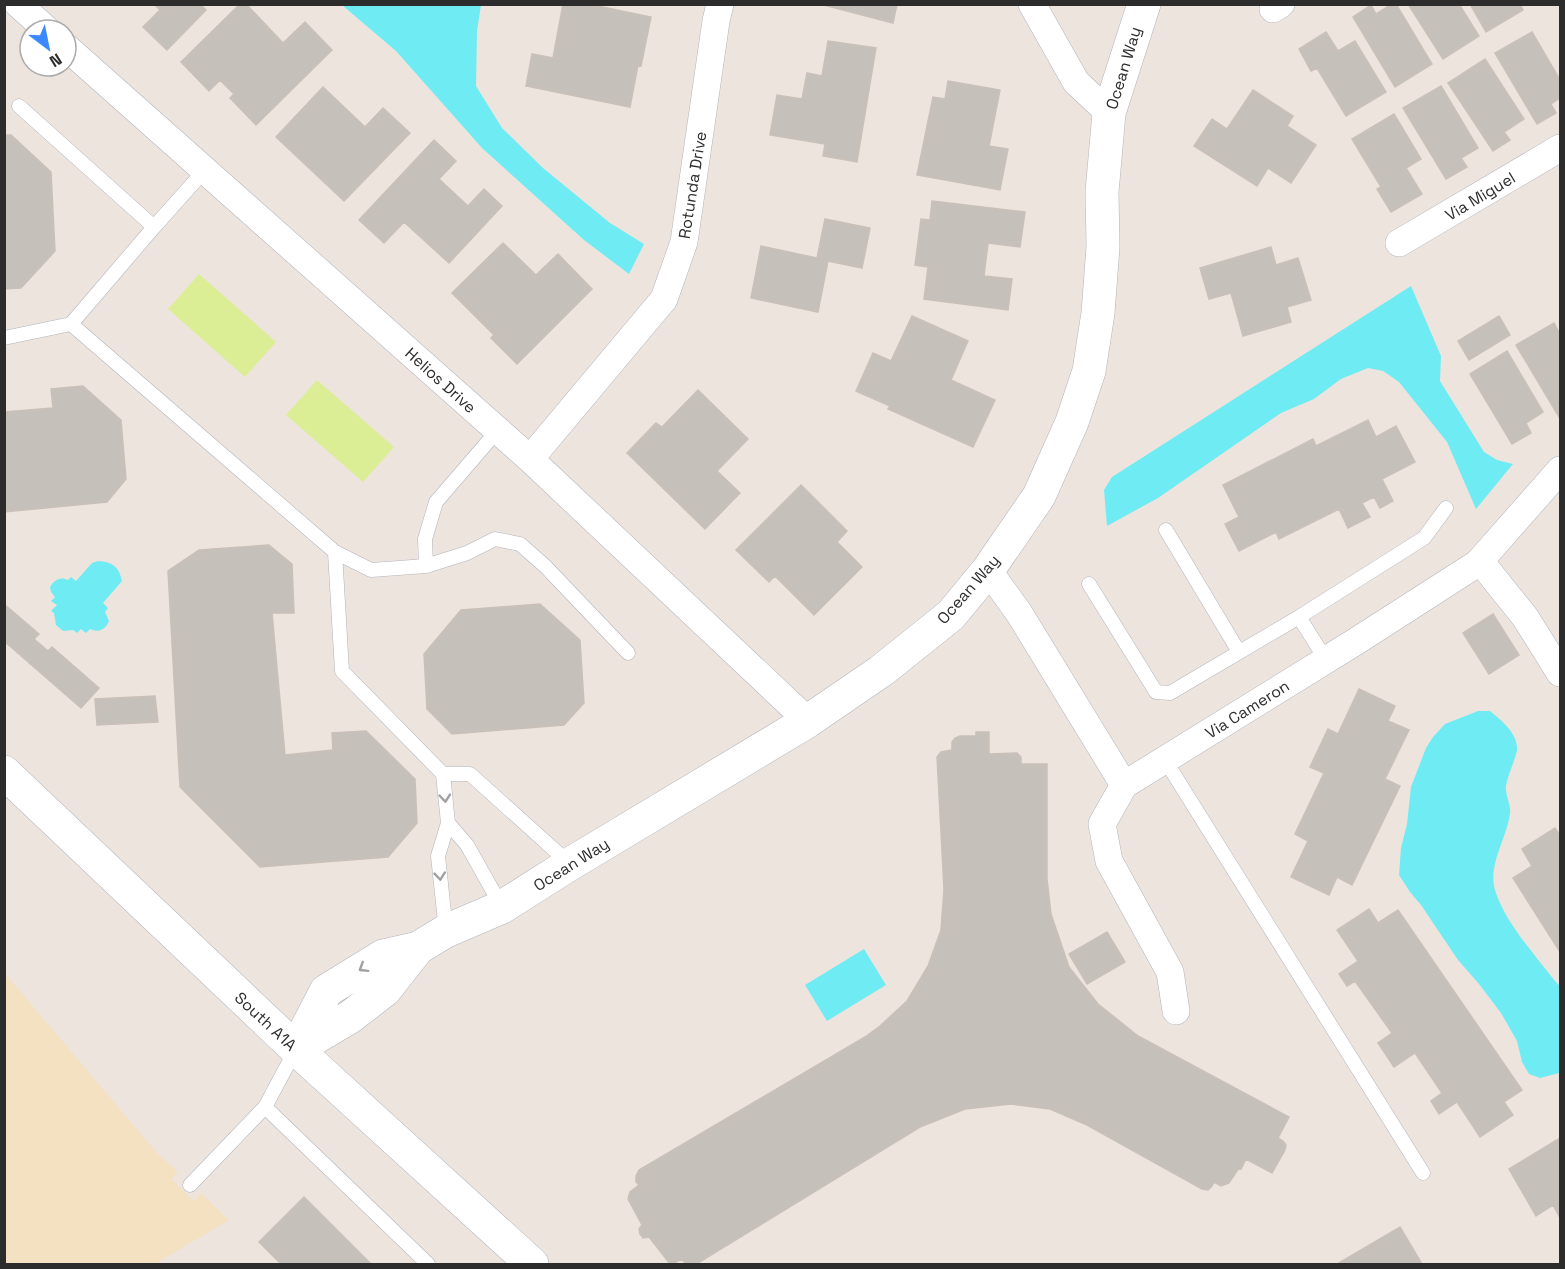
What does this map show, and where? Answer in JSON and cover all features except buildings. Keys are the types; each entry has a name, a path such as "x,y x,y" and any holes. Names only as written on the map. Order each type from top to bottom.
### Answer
{"street":[{"path":"18,4 34,18"},
{"name":"Rotunda Drive","path":"530,459 664,299 684,242 720,4"},
{"path":"1032,4 1076,82 1109,113"},
{"name":"Ocean Way","path":"296,1049 350,1017 385,990 418,948 446,931 502,907 808,721 881,672 951,615 988,570 1039,496 1072,422 1089,371 1098,313 1103,247 1102,192 1109,113 1144,4"},
{"name":"Helios Drive","path":"78,58 530,459 808,721"},
{"name":"Via Miguel","path":"1399,243 1560,148"},
{"name":"Via Cameron","path":"1124,785 1480,561 1560,470"},
{"path":"1480,561 1525,617 1560,674"},
{"path":"988,570 1019,613 1124,785 1102,824 1109,861 1170,972 1176,1011"},
{"name":"South A1A","path":"4,772 296,1049 532,1264"}],"lane":[{"path":"19,106 154,227"},
{"path":"4,338 70,324 205,170"},
{"path":"70,324 335,552 371,570 426,566 467,553 495,539 520,544 545,566 628,653"},
{"path":"426,566 425,538 436,502 498,430"},
{"path":"1089,584 1156,692 1170,693 1299,617 1424,538 1446,508"},
{"path":"1166,530 1239,652"},
{"path":"335,552 342,671 443,774 448,823 438,856 446,931"},
{"path":"1299,617 1326,660"},
{"path":"1165,760 1423,1173"},
{"path":"443,774 470,774 570,864"},
{"path":"448,823 467,845 502,907"},
{"path":"190,1185 265,1107 296,1049"},
{"path":"265,1107 428,1264"}],"sand":[{"path":"4,972 157,1153 178,1172 171,1179 194,1201 201,1193 229,1220 155,1264 5,1264"}],"green space":[{"path":"199,274 276,342 245,377 168,309"},
{"path":"317,380 394,447 363,482 286,415"}],"water":[{"path":"342,5 481,5 477,31 476,86 502,128 543,168 610,223 644,244 629,274 584,240 482,148 396,51"},
{"path":"1411,286 1441,356 1440,381 1484,452 1497,460 1513,464 1476,509 1447,442 1399,382 1383,371 1368,368 1341,379 1314,399 1281,413 1158,498 1107,526 1104,490 1112,477"},
{"path":"98,561 114,566 122,581 103,603 108,608 105,612 109,621 106,627 99,631 90,629 86,633 81,629 77,633 73,630 63,631 56,625 54,613 51,611 57,605 51,601 55,597 50,587 60,579 68,580 71,577 76,581 92,563"},
{"path":"1478,711 1490,711 1512,733 1517,745 1506,786 1510,813 1495,863 1496,893 1514,927 1560,986 1560,1072 1540,1078 1529,1074 1522,1062 1517,1041 1501,1013 1458,960 1399,875 1411,787 1426,748 1445,724"},
{"path":"864,949 886,985 827,1021 805,985"}]}
